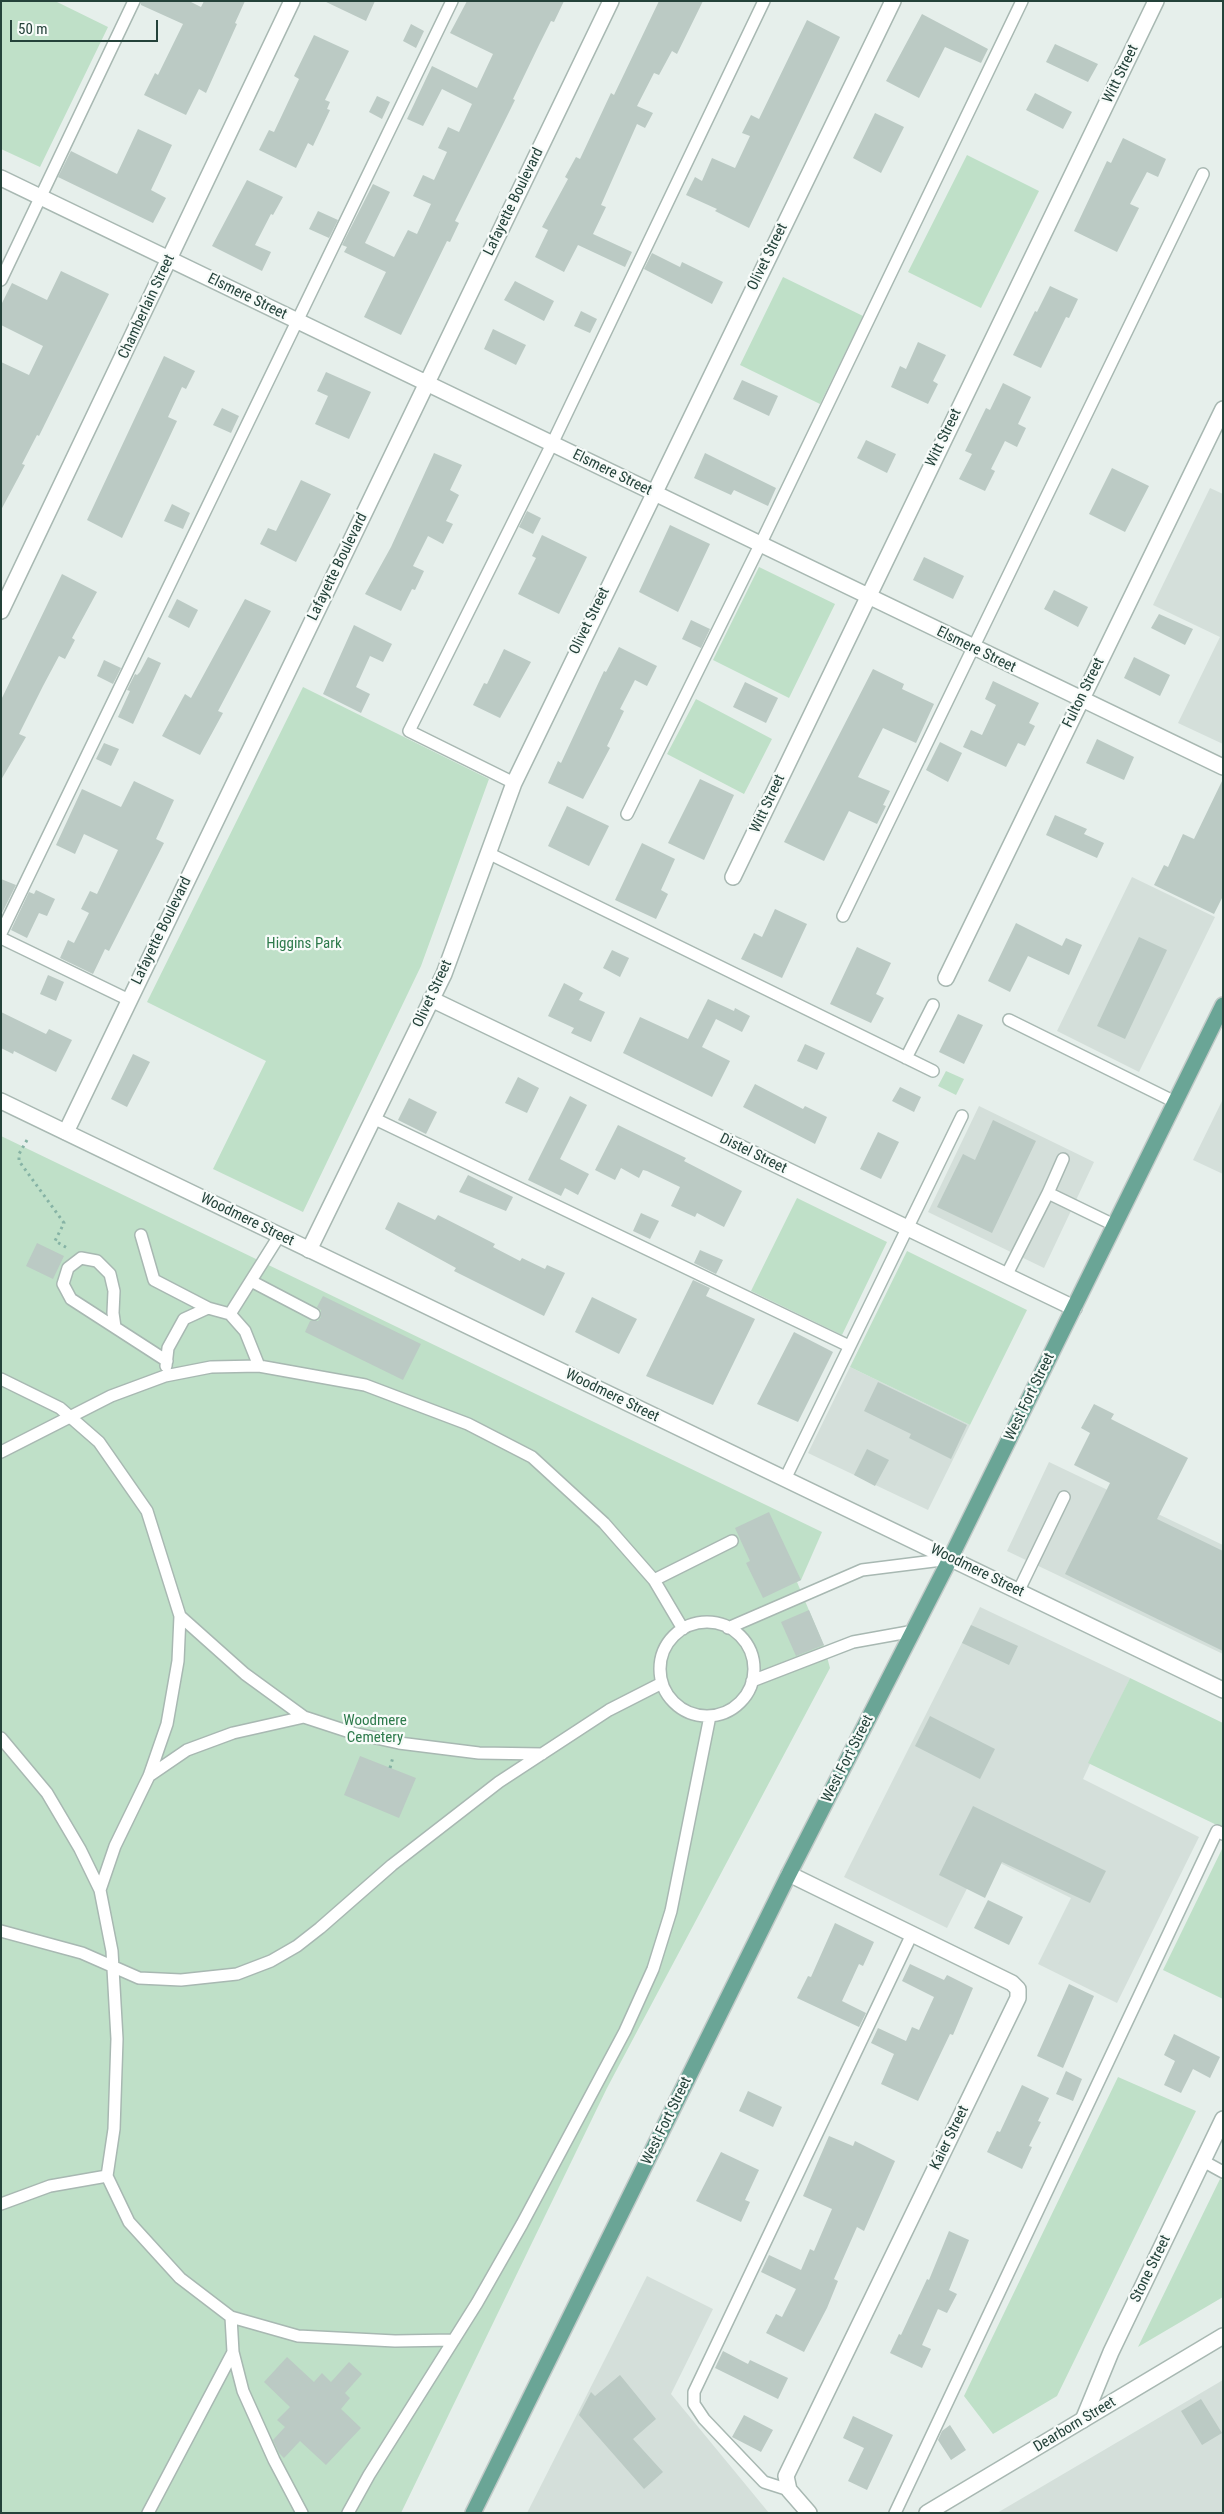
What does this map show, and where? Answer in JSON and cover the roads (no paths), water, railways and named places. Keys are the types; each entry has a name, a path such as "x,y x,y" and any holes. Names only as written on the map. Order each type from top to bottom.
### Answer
{"main road":[{"name":"West Fort Street","path":"473,2513 789,1874 950,1559 1223,1004"}],"street":[{"name":"Chamberlain Street","path":"1,611 292,1"},
{"name":"Lafayette Boulevard","path":"66,1132 611,1"},
{"name":"Olivet Street","path":"309,1250 444,974 514,783 893,1"},
{"name":"Witt Street","path":"733,877 867,596 1156,1"},
{"name":"Elsmere Street","path":"1,178 973,649 1223,768"},
{"name":"Fulton Street","path":"946,978 1223,410"},
{"name":"Distel Street","path":"431,999 1074,1308"},
{"name":"Woodmere Street","path":"1,1101 1223,1690"},
{"name":"Kaier Street","path":"789,1874 1012,1983 1018,1989 1018,1998 794,2457 786,2476 789,2490"},
{"name":"Stone Street","path":"1083,2420 1111,2352 1223,2119"},
{"name":"Dearborn Street","path":"927,2513 1223,2336"},
{"path":"789,2490 810,2513"}],"lane":[{"path":"1,280 134,1"},
{"path":"1,933 452,1"},
{"path":"514,783 410,732 552,444 764,1"},
{"path":"627,814 760,545 1022,1"},
{"path":"843,916 1203,174"},
{"path":"488,853 933,1072"},
{"path":"1,938 129,1000"},
{"path":"906,1058 933,1005"},
{"path":"1009,1020 1175,1102"},
{"path":"785,1479 906,1227 962,1116"},
{"path":"373,1118 849,1346"},
{"path":"1006,1276 1063,1159"},
{"path":"1048,1193 1114,1225"},
{"path":"141,1235 154,1280 208,1308 230,1314 245,1331 259,1366"},
{"path":"230,1314 278,1236"},
{"path":"115,1327 114,1291 110,1274 98,1261 81,1258 68,1268 63,1284 71,1299 115,1327 167,1360"},
{"path":"251,1281 314,1314"},
{"path":"165,1376 168,1348 184,1319 208,1308"},
{"path":"1,1452 111,1396 165,1376 211,1367 259,1366 371,1387 468,1424 532,1457 604,1523 654,1580 683,1629"},
{"path":"1,1379 60,1408 99,1442 147,1511 180,1616 178,1661 167,1724 149,1776 115,1846 100,1890"},
{"path":"1018,1592 1064,1497"},
{"path":"654,1580 732,1541"},
{"path":"728,1628 862,1570 950,1559"},
{"path":"180,1616 244,1674 304,1717 353,1733 399,1743 479,1753 542,1754"},
{"path":"706,1622 728,1628 736,1632 750,1650 754,1672 752,1681 742,1700 730,1710 710,1716 700,1716 686,1712 673,1703 662,1683 660,1659 666,1645 683,1629 691,1625 706,1622"},
{"path":"752,1681 853,1642 914,1631"},
{"path":"1,1931 82,1953 139,1978 181,1980 237,1974 271,1961 320,1928 392,1865 499,1782 609,1710 662,1683"},
{"path":"348,2513 527,2216 625,2031 653,1969 671,1910 710,1716"},
{"path":"149,1776 187,1750 233,1733 304,1717"},
{"path":"1,1738 47,1793 80,1849 100,1890 113,1966 116,2039 114,2128 107,2176 129,2222 180,2278 231,2317 298,2336 395,2341 454,2340"},
{"path":"895,2513 1217,1831 1223,1834"},
{"path":"789,2490 764,2482 704,2419 694,2404 694,2392 912,1934"},
{"path":"1203,2161 1223,2172"},
{"path":"1,2204 50,2186 107,2176"},
{"path":"231,2317 233,2352 243,2391 274,2460 302,2513"},
{"path":"148,2513 233,2352"}],"park label":[{"name":"Higgins Park","path":"304,944"},
{"name":"Woodmere Cemetery","path":"375,1730"}]}
